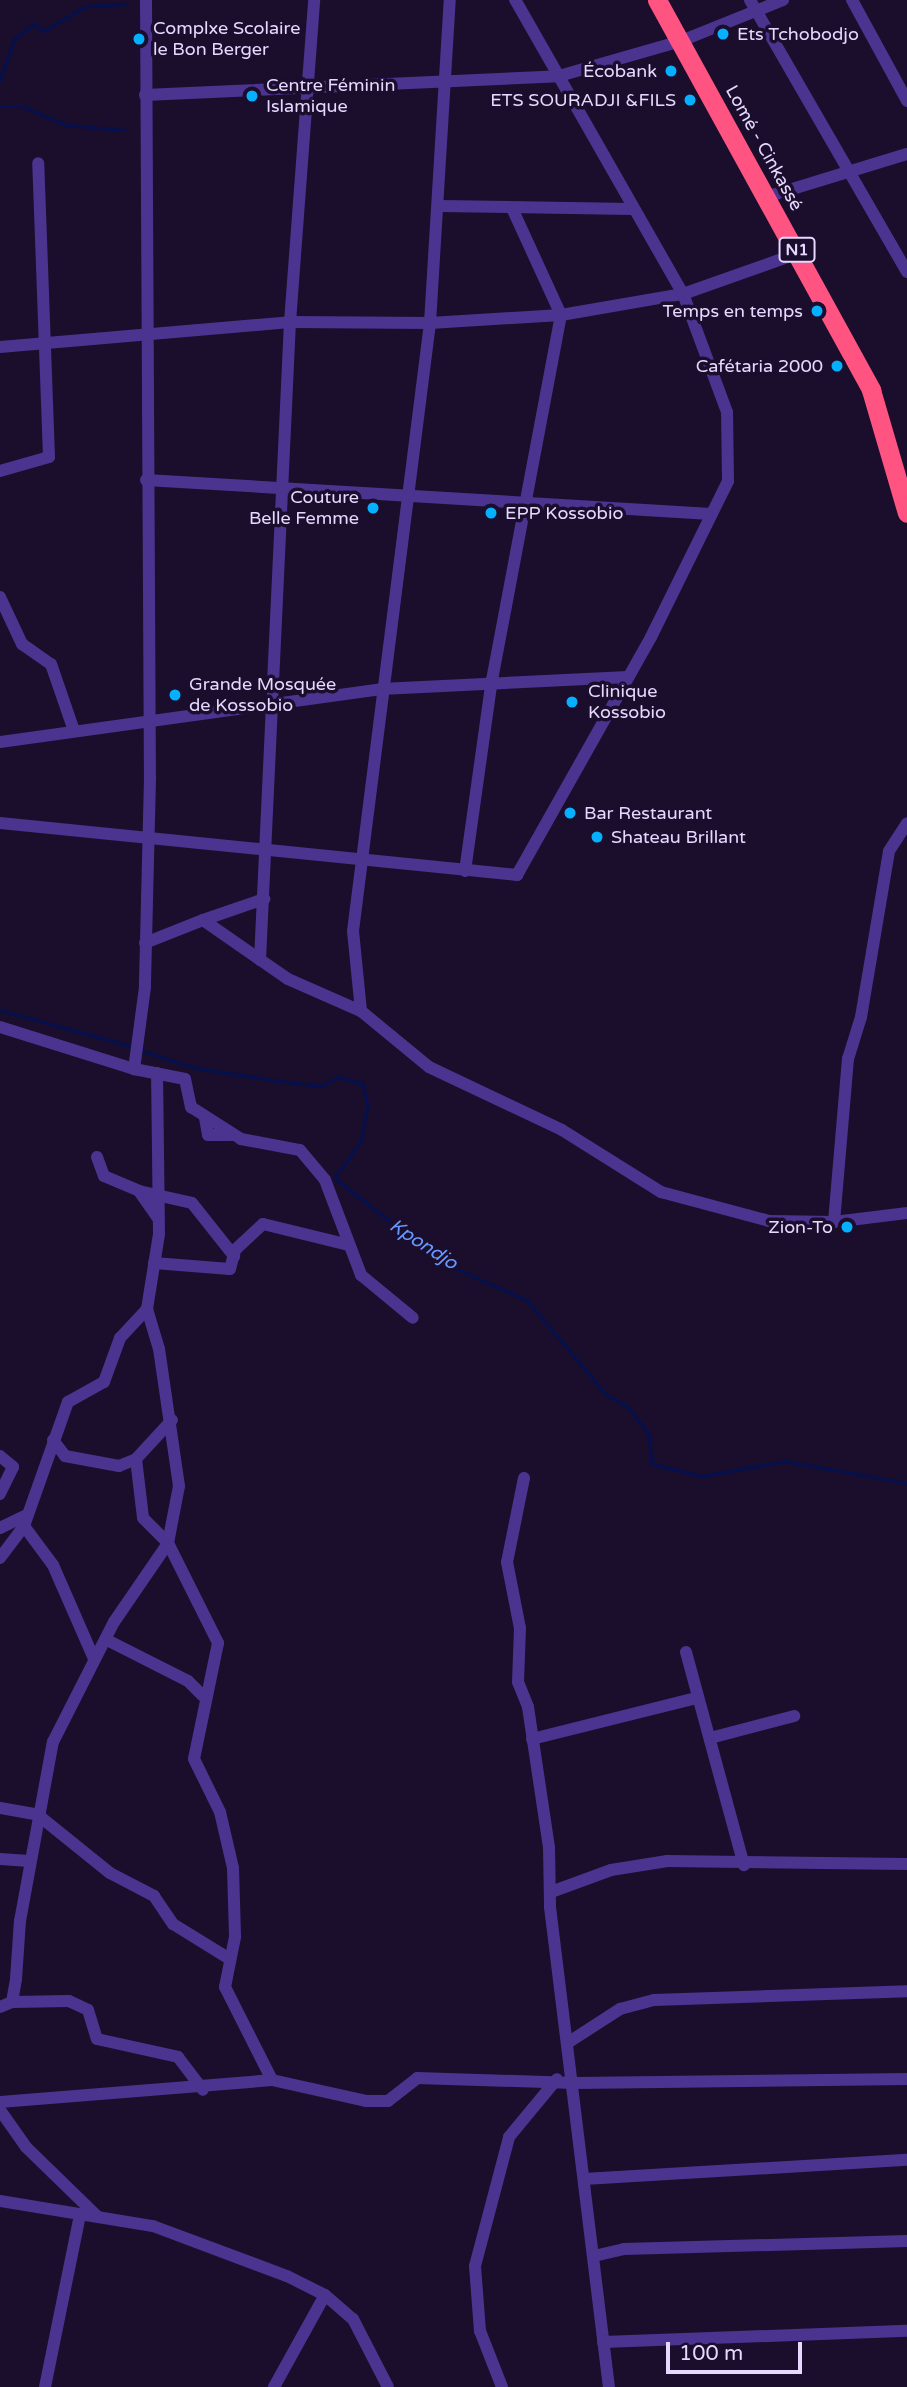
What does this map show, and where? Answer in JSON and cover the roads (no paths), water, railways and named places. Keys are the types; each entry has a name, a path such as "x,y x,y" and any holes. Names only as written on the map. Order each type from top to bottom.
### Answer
{"highway":[{"name":"Lomé - Cinkassé","path":"657,0 799,253 878,405 907,513"}],"street":[{"path":"134,1065 145,943 145,837 150,720 146,480 149,335 146,0"},
{"path":"260,960 285,487 290,322 314,0"},
{"path":"361,1011 354,931 381,689 430,323 439,206 441,78 450,0"},
{"path":"0,823 362,863 517,875 628,677 729,481 727,412 683,293 632,209 515,0"},
{"path":"145,95 441,78 559,76 681,41 753,5 783,0"},
{"path":"852,0 907,101"},
{"path":"753,5 907,272"},
{"path":"766,197 907,154"},
{"path":"0,471 49,457 48,343 38,163"},
{"path":"439,206 513,210 632,209"},
{"path":"465,871 492,680 561,314 513,210"},
{"path":"0,347 290,322 430,323 561,314 683,293 799,253"},
{"path":"146,480 407,492 711,514"},
{"path":"0,597 22,644 51,664 73,728"},
{"path":"0,741 73,728 381,689 492,680 628,677"},
{"path":"834,1222 848,1059 861,1017 889,851 907,823"},
{"path":"145,943 264,899"},
{"path":"203,920 260,960 361,1011 429,1067 562,1130 661,1192 740,1217 834,1222 907,1213"},
{"path":"0,1027 185,1080 191,1107 232,1135 300,1150 325,1180 349,1245 368,1282 413,1318"},
{"path":"157,1073 158,1218 147,1309 172,1420 179,1486 168,1544 94,1658 60,1721 29,1861 6,2004 69,2001 88,2010 97,2039 178,2057 202,2090"},
{"path":"96,1157 104,1176 139,1191 192,1203 234,1256"},
{"path":"139,1191 158,1218"},
{"path":"154,1262 230,1269 234,1256 251,1228 263,1224 349,1245"},
{"path":"0,1558 25,1521 68,1402 104,1382 120,1338 147,1309"},
{"path":"53,1440 65,1456 119,1466 136,1459 172,1420"},
{"path":"0,1456 13,1467 0,1494"},
{"path":"136,1459 143,1518 168,1544 218,1643 203,1696 194,1759 220,1812 233,1868 235,1937 228,1958 225,1987 272,2080"},
{"path":"524,1478 508,1562 520,1628 518,1682 532,1739 575,2084 608,2387"},
{"path":"0,1528 25,1521"},
{"path":"25,1521 53,1565 94,1658"},
{"path":"107,1640 188,1681 203,1696"},
{"path":"686,1652 696,1698 714,1737 744,1865"},
{"path":"532,1739 696,1698"},
{"path":"714,1737 794,1716"},
{"path":"0,1808 38,1815 110,1873 154,1896 173,1924 228,1958"},
{"path":"551,1892 587,1876 667,1861 744,1865 842,1858 907,1864"},
{"path":"0,1859 29,1861"},
{"path":"569,2042 620,2009 654,2000 907,1991"},
{"path":"0,2102 202,2090 272,2080 366,2101 388,2101 417,2078 558,2079 575,2084 907,2078"},
{"path":"502,2387 480,2331 475,2266 509,2137 558,2079"},
{"path":"0,2109 26,2147 99,2217"},
{"path":"584,2179 907,2160"},
{"path":"0,2201 99,2217 200,2241 325,2295 365,2334 388,2387"},
{"path":"45,2387 80,2215"},
{"path":"594,2256 624,2249 907,2241"},
{"path":"274,2387 325,2295"},
{"path":"603,2342 907,2331"}],"waterway":[{"path":"0,81 14,39 34,24 44,31 86,6 127,4"},
{"path":"0,107 24,107 67,125 125,130"},
{"name":"Kpondjo","path":"0,1010 134,1047"},
{"name":"Kpondjo","path":"140,1050 196,1068 279,1081 321,1086 339,1077 363,1084 368,1106 361,1142 335,1178 443,1263 527,1300 606,1394 629,1408 649,1434 652,1464 702,1476 785,1461 907,1483"}],"place":[{"name":"Ets Tchobodjo","path":"723,34"},
{"name":"Complxe Scolaire le Bon Berger","path":"139,39"},
{"name":"Écobank","path":"671,71"},
{"name":"Centre Féminin Islamique","path":"252,96"},
{"name":"ETS SOURADJI &FILS","path":"690,100"},
{"name":"Temps en temps","path":"817,311"},
{"name":"Cafétaria 2000","path":"837,366"},
{"name":"Couture Belle Femme","path":"373,508"},
{"name":"EPP Kossobio","path":"491,513"},
{"name":"Grande Mosquée de Kossobio","path":"175,695"},
{"name":"Clinique Kossobio","path":"572,702"},
{"name":"Bar Restaurant","path":"570,813"},
{"name":"Shateau Brillant","path":"597,837"},
{"name":"Zion-To","path":"847,1227"}]}
